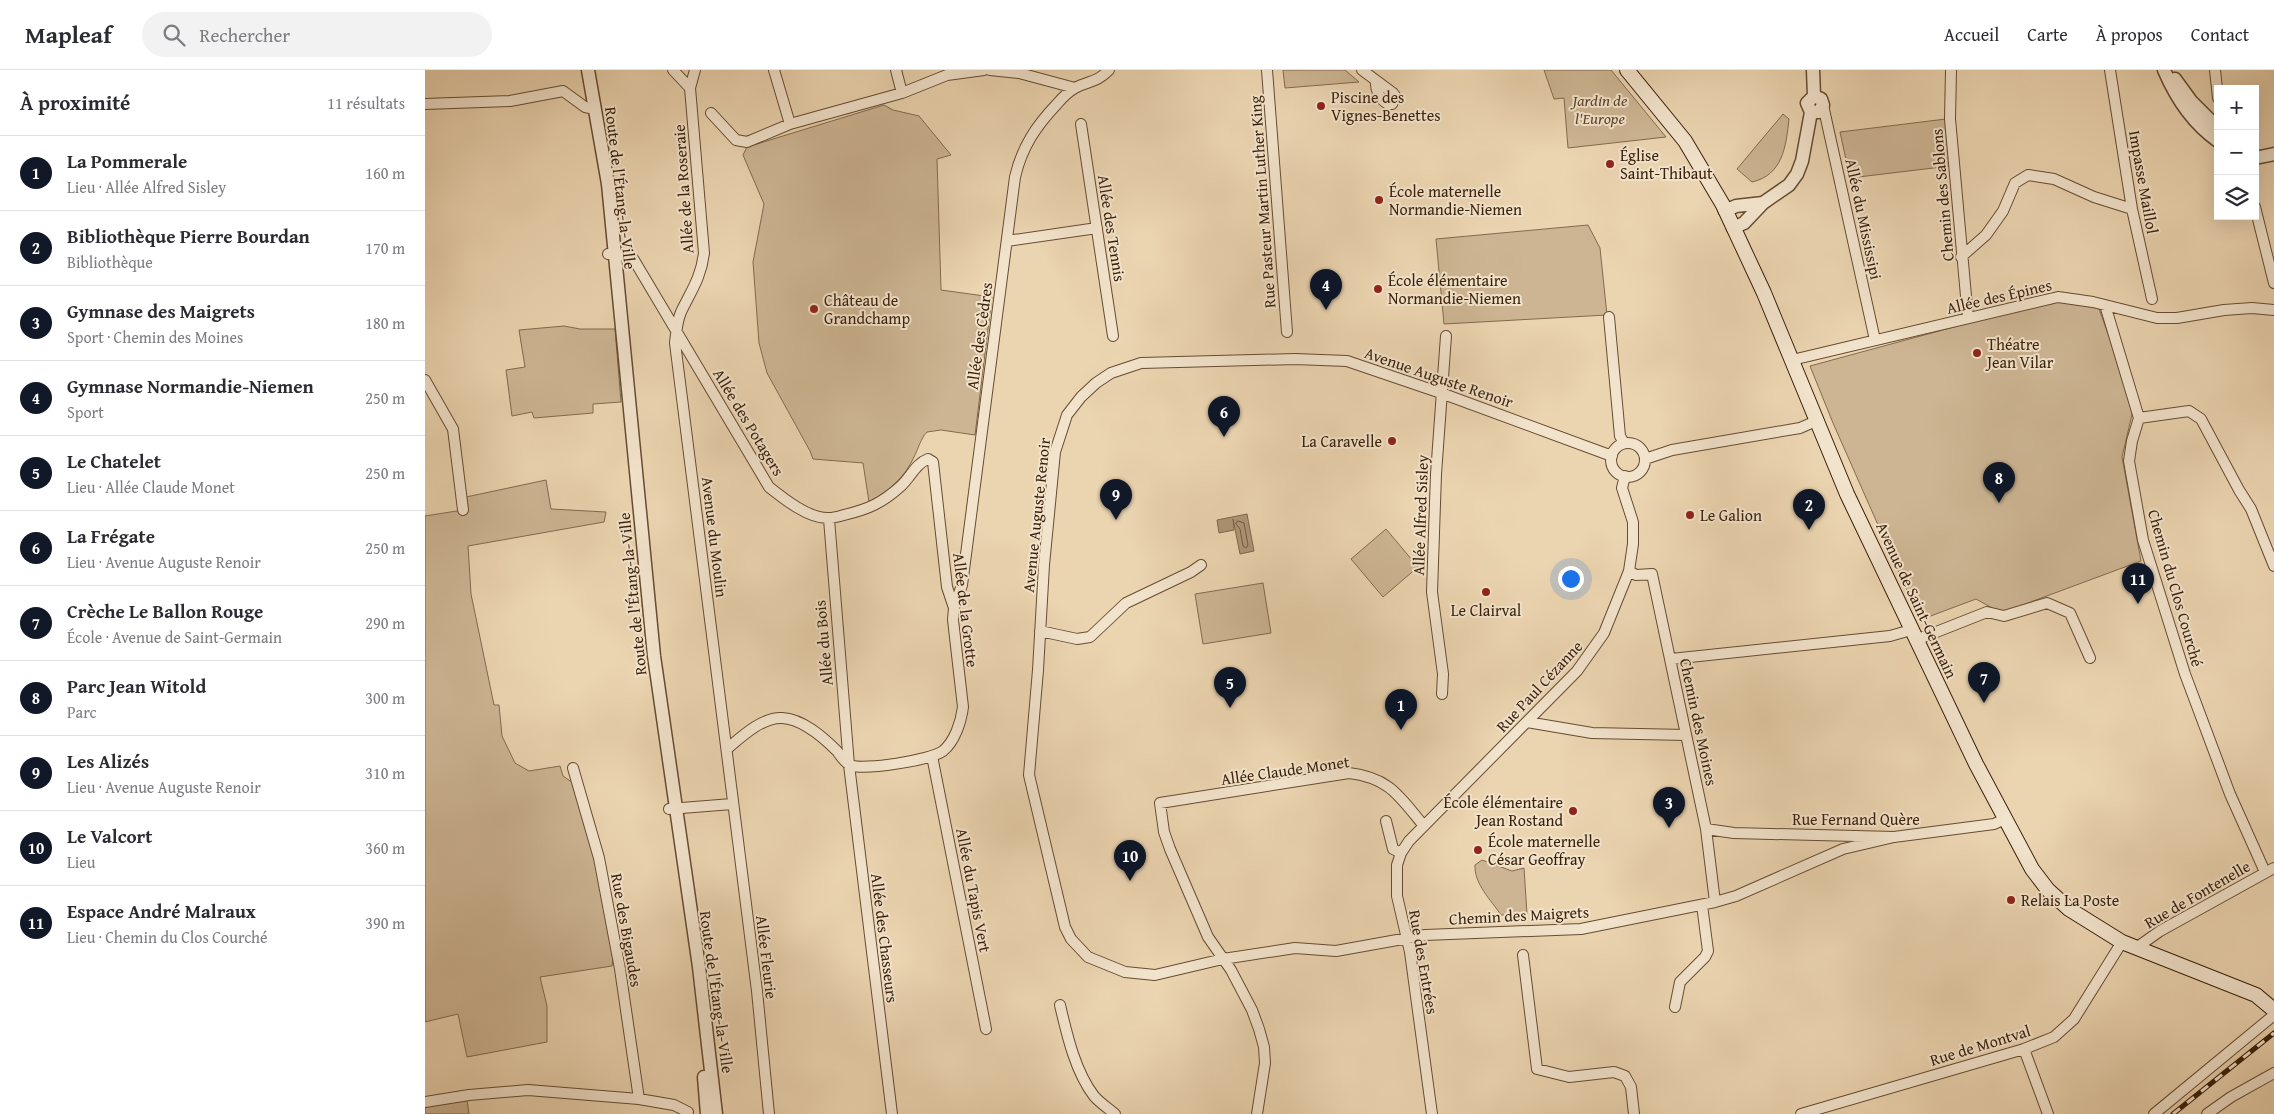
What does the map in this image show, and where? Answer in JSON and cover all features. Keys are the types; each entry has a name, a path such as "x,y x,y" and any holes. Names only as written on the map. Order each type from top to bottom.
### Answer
{"main road":[{"name":"Avenue de Saint-Germain","path":"1627,70 1685,141 1715,190 1792,360 1843,485 1914,635 2031,869 2048,890 2069,909 2122,942 2256,995 2274,1010"}],"street":[{"name":"Route de l'Étang-la-Ville","path":"583,70 593,108"},
{"name":"Route de l'Étang-la-Ville","path":"588,70 607,184 611,254 654,656 672,809 700,1007 704,1045 707,1114"},
{"path":"673,70 690,88"},
{"name":"Allée de la Roseraie","path":"677,330 681,313 700,275 705,253 690,88 695,70"},
{"path":"774,70 790,124"},
{"path":"896,70 902,93"},
{"path":"711,113 736,140 741,142 790,124 902,93 947,75 984,70"},
{"path":"990,70 1019,73 1075,88 1091,83 1109,70"},
{"name":"Rue Pasteur Martin Luther King","path":"1267,70 1285,285 1287,332"},
{"path":"1362,70 1376,81"},
{"path":"1813,70 1814,96"},
{"name":"Chemin des Sablons","path":"1951,70 1951,119 1961,257 1968,318"},
{"name":"Impasse Maillol","path":"2110,70 2132,209 2152,299"},
{"path":"2166,70 2191,101 2214,124"},
{"path":"2166,70 2174,92 2205,131 2214,137"},
{"path":"2215,70 2217,85"},
{"name":"Allée des Cèdres","path":"954,608 962,585 1007,241 1020,157 1028,140 1038,126 1075,88"},
{"path":"425,104 510,100 563,91 585,107 593,108"},
{"path":"1733,228 1744,223 1763,203 1789,185 1797,174 1802,161 1811,112 1807,103 1809,98 1814,96 1821,98 1823,105 1819,112 1811,112"},
{"name":"Allée du Mississipi","path":"1823,105 1875,340"},
{"name":"Allée des Tennis","path":"1081,124 1113,336"},
{"path":"2259,148 2274,150"},
{"path":"2259,157 2274,154"},
{"path":"1961,257 1986,235 2003,211 2015,183 2029,175 2054,179 2094,197 2132,209"},
{"path":"1725,211 1735,206 1763,203"},
{"path":"2258,220 2274,283"},
{"path":"1007,241 1097,228"},
{"name":"Allée des Potagers","path":"611,254 631,256 635,260 769,487 789,504 803,511 829,519"},
{"name":"Allée des Épines","path":"1792,360 2058,297 2164,318 2177,318 2224,310 2252,308 2274,310"},
{"path":"2105,305 2139,418 2189,411 2201,419 2251,509 2274,566"},
{"path":"1609,317 1620,436 1623,443"},
{"name":"Avenue du Moulin","path":"677,330 675,343 727,749 732,804"},
{"name":"Allée Alfred Sisley","path":"1442,694 1443,674 1432,592 1441,392 1446,336"},
{"name":"Avenue Auguste Renoir","path":"1223,959 1155,975 1141,975 1088,958 1071,939 1065,927 1029,775 1049,505 1057,441 1067,415 1081,397 1111,373 1141,362 1323,359 1347,361 1441,392 1612,456"},
{"path":"425,380 453,429 463,510"},
{"name":"Chemin du Clos Courché","path":"2139,418 2132,441 2129,461 2143,540 2185,674 2230,794 2270,870"},
{"path":"1645,459 1672,450 1800,428 1816,421"},
{"path":"1623,443 1638,446 1642,450 1645,459 1639,473 1625,476 1614,469 1612,456 1616,448 1623,443"},
{"name":"Allée de la Grotte","path":"829,519 867,510 888,498 906,482 920,462 928,459 933,462 947,588 954,608 953,620 963,707 961,718 951,741 943,751 932,756"},
{"name":"Rue Paul Cézanne","path":"1401,853 1423,826 1527,722 1591,653 1604,633 1629,571 1633,544 1633,522 1622,488 1625,476"},
{"name":"Allée du Bois","path":"829,519 849,765"},
{"path":"1040,631 1077,639 1090,637 1127,603 1191,572 1201,565"},
{"name":"Chemin des Moines","path":"1629,571 1636,575 1652,574 1706,829 1715,902"},
{"path":"1671,659 1914,635 1987,612 2004,616 2047,602 2070,613 2090,658"},
{"path":"727,749 769,720 782,718 795,721 822,737 849,765 865,768 932,756"},
{"path":"1527,722 1592,733 1687,736"},
{"name":"Allée du Tapis Vert","path":"932,756 986,1030"},
{"name":"Allée des Chasseurs","path":"849,765 892,1114"},
{"name":"Rue des Bigaudes","path":"573,768 601,867 620,969 639,1099"},
{"name":"Allée Claude Monet","path":"1223,959 1208,937 1170,849 1164,832 1160,803 1349,773 1366,775 1382,781 1396,792 1423,826"},
{"path":"672,809 732,804"},
{"name":"Allée Fleurie","path":"732,804 757,990 769,1114"},
{"name":"Rue Fernand Quère","path":"1706,829 1734,833 1894,837 1994,824 2005,819"},
{"path":"1386,821 1393,849 1401,853"},
{"name":"Chemin des Maigrets","path":"1223,959 1295,948 1336,951 1407,937 1493,931 1581,929 1702,905 1736,896 1843,849 1894,837"},
{"name":"Rue des Entrées","path":"1401,853 1395,879 1397,896 1407,937 1432,1114"},
{"name":"Rue de Fontenelle","path":"2136,948 2160,931 2270,870"},
{"path":"1675,1007 1680,982 1705,957 1708,951 1702,905"},
{"name":"Rue de Montval","path":"1801,1114 2023,1049 2054,1037 2074,1019 2122,942"},
{"path":"1523,955 1537,1069 1569,1077 1614,1072 1625,1076 1631,1087 1634,1114"},
{"path":"1223,959 1252,1010 1264,1047 1265,1063 1257,1114"},
{"path":"1060,1005 1068,1040 1081,1071 1094,1096 1115,1114"},
{"path":"2154,1114 2274,1015"},
{"name":"Route de l'Étang-la-Ville","path":"704,1045 716,1114"},
{"path":"2023,1049 2048,1114"},
{"path":"2207,1114 2231,1097 2274,1073"},
{"path":"425,1102 469,1095 528,1090 639,1099 674,1105 689,1113"}],"green space":[{"path":"1283,70 1345,70 1359,82 1285,88"},
{"name":"Jardin de l'Europe","path":"1544,70 1611,70 1666,137 1568,148 1564,98 1554,99"},
{"path":"884,105 893,110 919,116 951,155 937,159 941,290 992,297 975,435 941,430 927,432 906,471 890,488 869,502 863,463 813,459 767,373 759,343 753,262 764,204 743,155 747,147"},
{"path":"1783,114 1789,119 1781,158 1777,166 1770,173 1752,182 1737,169"},
{"path":"1946,119 1950,166 1850,178 1840,132"},
{"path":"1588,225 1600,248 1607,315 1444,324 1436,239"},
{"path":"2057,299 2098,306 2134,406 2122,457 2141,561 2001,613 1976,599 1920,620 1833,423 1810,366"},
{"path":"564,326 580,329 615,329 621,402 593,404 593,413 534,418 532,412 512,416 506,370 525,367 519,330"},
{"path":"546,480 551,509 606,512 604,522 468,546 471,594 494,705 499,705 502,736 515,763 529,771 560,766 563,776 576,785 598,861 613,957 612,966 540,977 547,1006 547,1042 467,1057 458,1014 425,1022 425,516 463,510 466,497"},
{"path":"1386,529 1418,567 1383,597 1351,559"},
{"path":"1263,583 1271,633 1203,644 1195,594"},
{"path":"1482,860 1512,871 1524,868 1527,914 1501,915 1477,879 1475,865"},
{"path":"467,1100 469,1114 425,1114 425,1106"}],"water":[{"path":"1247,514 1254,551 1240,554 1233,519 1234,530 1219,533 1217,520"}],"railway":[{"path":"2173,1114 2274,1033"}],"place":[{"name":"Piscine des Vignes-Benettes","path":"1321,106"},
{"name":"Église Saint-Thibaut","path":"1610,164"},
{"name":"École maternelle Normandie-Niemen","path":"1379,200"},
{"name":"École élémentaire Normandie-Niemen","path":"1378,289"},
{"name":"Château de Grandchamp","path":"814,309"},
{"name":"Gymnase Normandie-Niemen","path":"1326,310"},
{"name":"Théatre Jean Vilar","path":"1977,353"},
{"name":"La Frégate","path":"1224,437"},
{"name":"La Caravelle","path":"1392,441"},
{"name":"Parc Jean Witold","path":"1999,503"},
{"name":"Le Galion","path":"1690,515"},
{"name":"Les Alizés","path":"1116,520"},
{"name":"Bibliothèque Pierre Bourdan","path":"1809,530"},
{"name":"Le Clairval","path":"1486,592"},
{"name":"Espace André Malraux","path":"2138,604"},
{"name":"Crèche Le Ballon Rouge","path":"1984,703"},
{"name":"Le Chatelet","path":"1230,708"},
{"name":"La Pommerale","path":"1401,730"},
{"name":"École élémentaire Jean Rostand","path":"1573,811"},
{"name":"Gymnase des Maigrets","path":"1669,828"},
{"name":"École maternelle César Geoffray","path":"1478,850"},
{"name":"Le Valcort","path":"1130,881"},
{"name":"Relais La Poste","path":"2011,900"}]}
